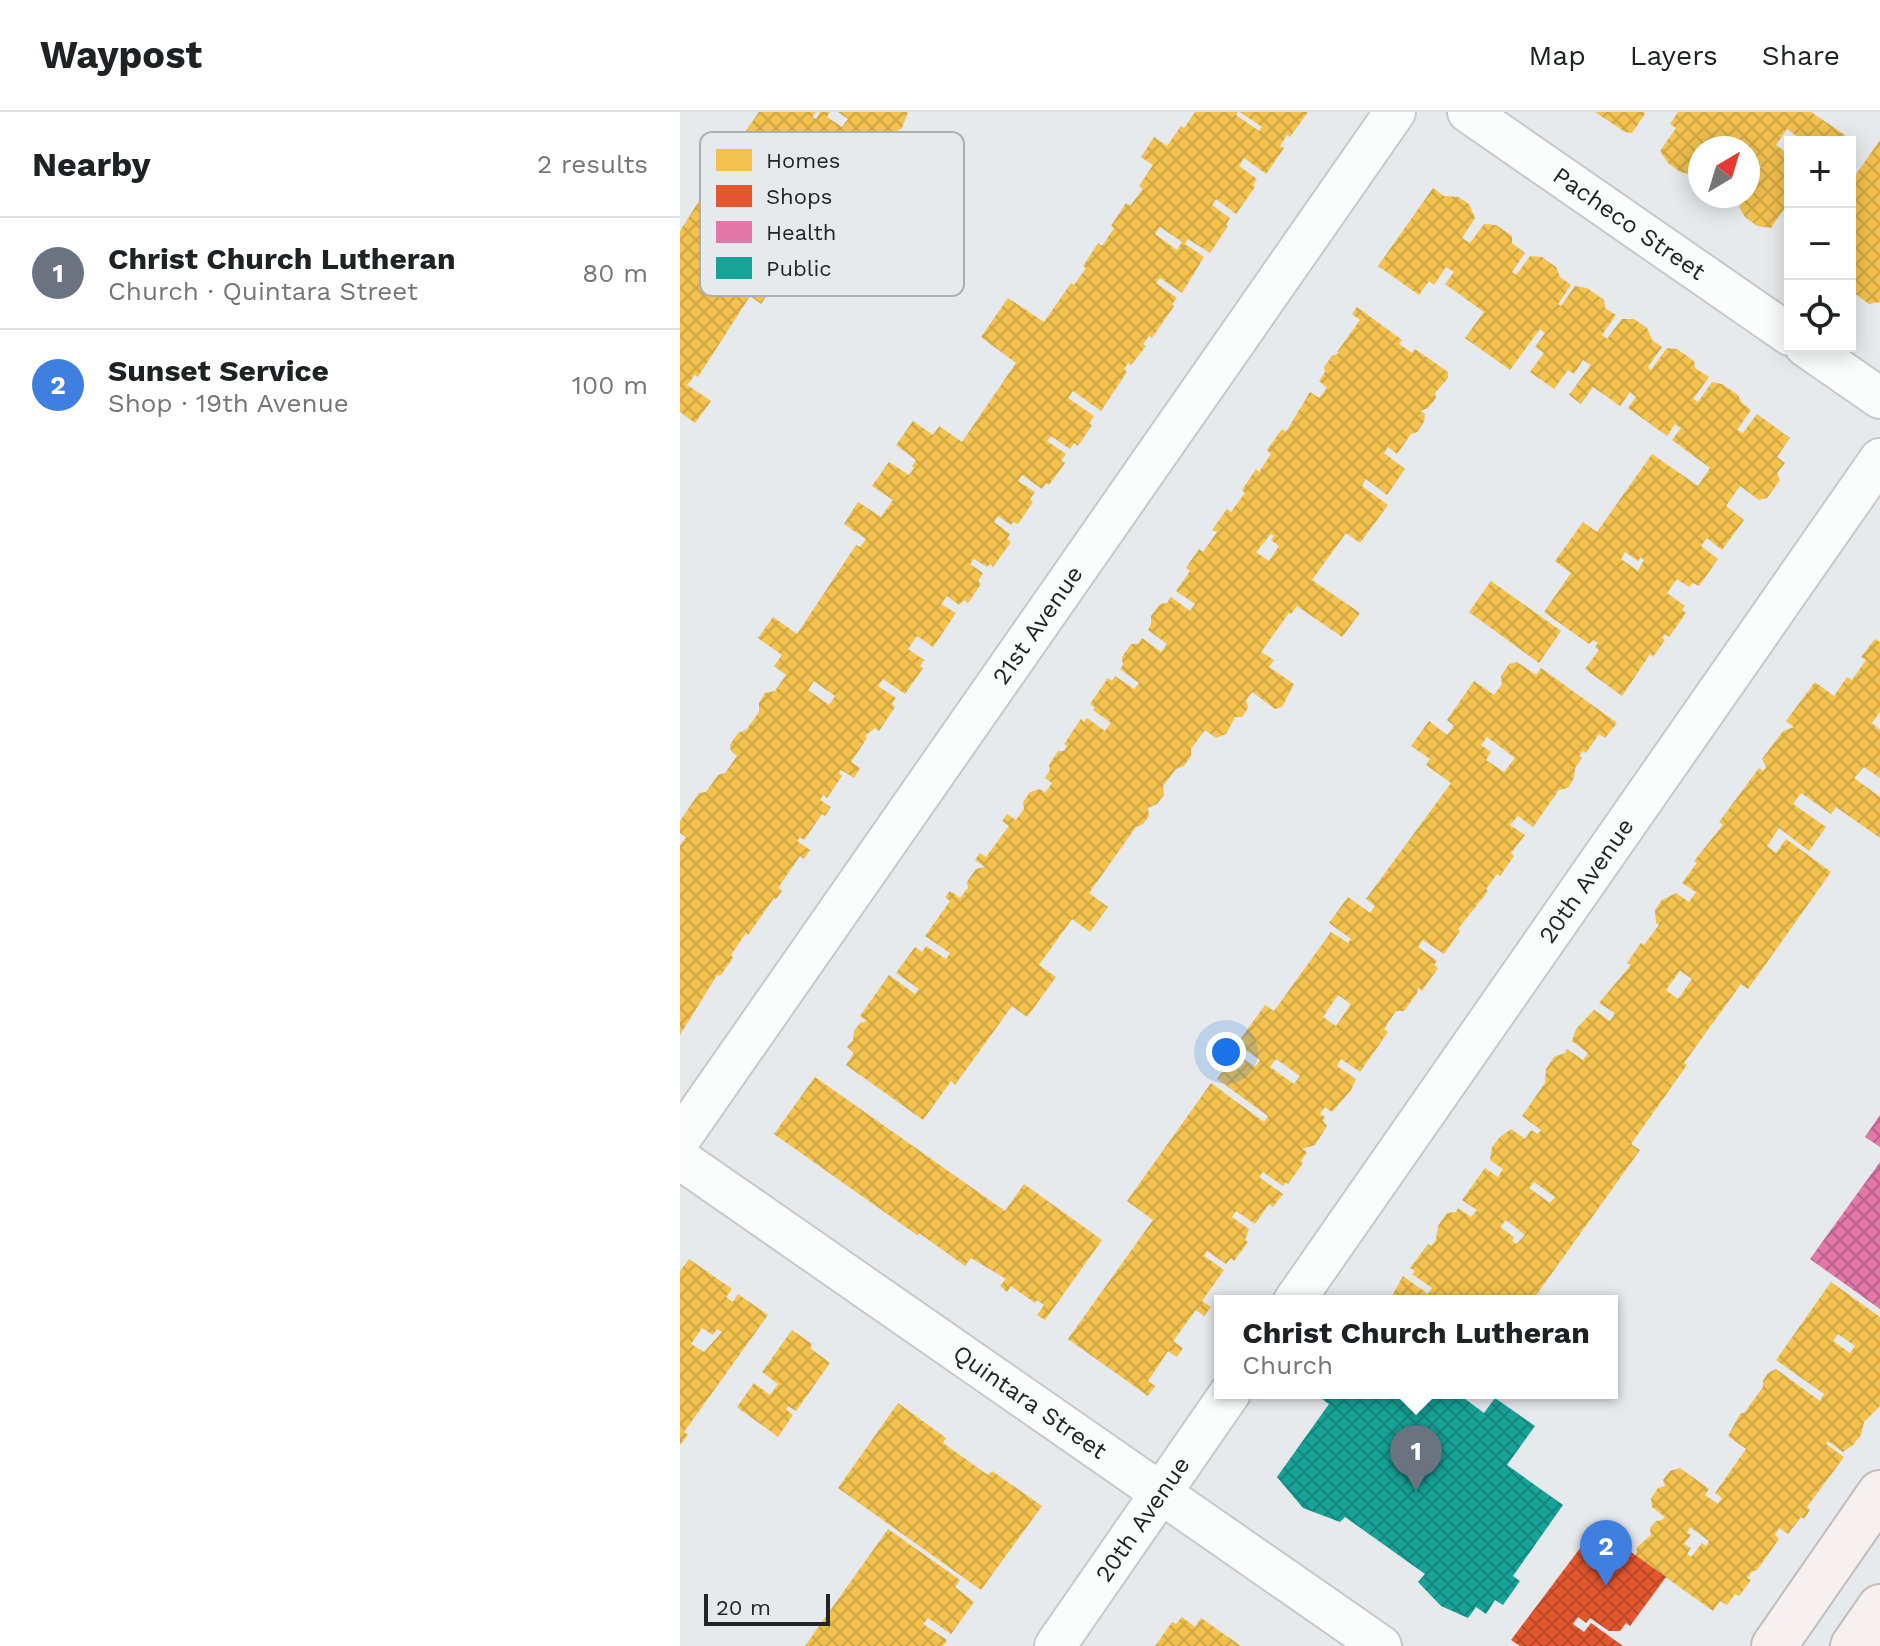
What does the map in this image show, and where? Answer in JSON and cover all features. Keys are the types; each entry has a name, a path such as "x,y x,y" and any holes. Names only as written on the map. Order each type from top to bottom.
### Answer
{"highway":[{"path":"1774,1646 1880,1493"},
{"path":"1853,1646 1880,1607"}],"street":[{"name":"21st Avenue","path":"680,1139 1395,112"},
{"name":"Pacheco Street","path":"1468,112 1784,331"},
{"path":"1814,352 1880,398"},
{"name":"20th Avenue","path":"1298,1295 1880,459"},
{"name":"Quintara Street","path":"680,1159 1381,1646"},
{"name":"20th Avenue","path":"1055,1646 1226,1399"}],"building: Homes":[{"path":"759,112 816,112 812,117 816,119 820,112 830,112 827,117 842,127 848,119 838,112 908,112 902,128 895,132 745,132"},
{"path":"1195,112 1238,112 1236,115 1259,131 1262,127 1240,112 1308,112 1290,137 1287,135 1280,146 1284,148 1266,174 1244,158 1239,166 1257,179 1253,185 1255,187 1236,214 1216,199 1212,205 1230,218 1210,253 1188,239 1185,244 1204,257 1182,293 1160,278 1156,283 1177,298 1172,304 1174,306 1152,338 1149,336 1143,344 1146,346 1131,365 1128,363 1124,369 1127,372 1101,411 1073,391 1068,398 1094,416 1089,423 1092,425 1078,446 1074,443 1070,449 1051,436 1047,441 1066,454 1061,461 1065,463 1049,485 1046,483 1042,489 1022,475 1018,481 1035,492 1030,499 1033,502 1018,524 1013,522 1011,525 998,516 994,522 1010,534 1007,539 1011,542 993,567 974,559 970,564 983,573 978,581 981,584 968,603 964,600 959,605 947,596 941,604 956,613 933,647 917,636 908,649 924,660 920,666 923,668 905,694 883,679 878,686 896,698 892,704 895,707 879,731 875,728 865,736 867,738 851,762 860,768 854,778 841,770 839,773 842,776 827,798 823,795 820,800 831,807 825,816 822,814 804,840 800,837 797,841 810,850 804,859 800,856 778,888 782,891 748,935 746,933 731,955 733,958 720,976 717,975 680,1035 680,845 686,837 680,833 680,821 699,793 706,792 718,775 725,773 737,756 730,745 759,712 759,703 765,693 775,691 786,675 774,666 782,655 758,638 773,617 797,634 856,545 860,547 866,539 844,524 858,502 881,517 893,500 872,486 889,462 909,475 914,468 912,466 916,460 896,445 913,421 933,435 939,426 962,442 1016,363 981,337 1008,298 1044,322 1071,283 1074,285 1086,268 1083,266 1098,243 1102,246 1126,203 1130,206 1143,189 1139,186 1153,165 1141,157 1154,137 1167,146 1181,126 1184,128","holes":["1160,227 1182,242 1177,250 1155,234","814,681 835,696 829,705 808,690"]},
{"path":"1595,112 1645,114 1632,133 1625,132"},
{"path":"1678,112 1811,112 1845,135 1797,136 1787,129 1776,145 1784,151 1784,209 1771,228 1757,226 1740,208 1760,208 1760,136 1688,136 1688,174 1668,163 1660,151 1676,128 1670,124"},
{"path":"1880,140 1880,302 1869,304 1856,294 1856,174"},
{"path":"1433,188 1444,196 1458,197 1469,204 1475,218 1462,238 1470,243 1484,224 1496,225 1512,236 1512,243 1525,253 1512,272 1516,275 1530,256 1542,257 1556,267 1560,277 1571,285 1558,304 1561,306 1575,286 1587,288 1604,300 1605,308 1616,315 1602,335 1607,339 1622,319 1634,319 1647,328 1652,340 1662,347 1648,367 1651,370 1667,348 1677,349 1694,361 1695,368 1709,377 1693,399 1698,402 1712,382 1722,384 1738,395 1751,410 1737,430 1743,433 1757,414 1790,438 1777,457 1785,463 1777,473 1780,480 1767,498 1759,500 1740,486 1726,506 1744,520 1722,550 1707,538 1701,546 1718,559 1699,586 1693,583 1689,587 1677,579 1667,593 1685,606 1682,610 1686,613 1669,637 1665,634 1662,638 1665,640 1653,657 1650,654 1622,696 1585,669 1599,650 1595,647 1598,643 1593,640 1589,644 1544,612 1571,573 1555,561 1583,522 1597,532 1652,454 1698,486 1710,468 1672,440 1681,428 1675,424 1667,436 1628,408 1636,397 1630,392 1620,406 1593,387 1581,404 1569,395 1591,365 1583,360 1574,374 1568,370 1554,389 1530,372 1544,353 1535,347 1545,333 1540,329 1510,370 1465,338 1484,312 1445,284 1454,272 1446,267 1434,285 1429,281 1419,295 1378,266","holes":["1625,552 1638,561 1641,557 1644,560 1638,571 1621,559"]},
{"path":"700,199 700,296 750,296 698,377 695,375 687,385 711,401 695,423 680,412 680,231"},
{"path":"750,296 767,296 761,304"},
{"path":"1357,307 1402,340 1399,344 1412,353 1415,349 1448,372 1448,378 1435,393 1436,398 1428,408 1420,411 1425,414 1424,422 1417,432 1411,434 1397,454 1388,447 1384,453 1405,469 1387,495 1366,479 1362,486 1388,505 1360,543 1346,533 1312,580 1360,613 1342,637 1297,606 1289,613 1261,652 1274,660 1269,667 1294,684 1282,707 1275,709 1252,692 1246,700 1248,708 1242,717 1235,717 1226,734 1216,738 1205,730 1191,749 1191,756 1184,766 1176,769 1163,786 1164,795 1157,804 1148,808 1149,816 1136,827 1089,893 1108,907 1090,932 1072,919 1039,965 1056,977 1027,1017 1012,1006 955,1085 951,1081 923,1120 846,1065 854,1053 847,1047 853,1040 854,1031 860,1023 867,1021 860,1016 889,975 915,994 919,989 896,973 915,947 922,952 926,946 946,959 950,953 925,936 950,901 945,897 950,891 960,898 976,869 985,867 975,860 980,853 986,857 1009,826 1002,821 1007,814 1016,820 1030,792 1040,789 1045,793 1052,783 1045,778 1050,770 1049,765 1058,751 1064,751 1067,746 1064,744 1081,719 1084,722 1087,718 1105,731 1111,723 1093,710 1095,707 1090,704 1108,678 1112,681 1115,676 1134,689 1139,683 1120,669 1122,657 1131,644 1138,644 1142,638 1161,652 1167,644 1148,630 1151,616 1160,604 1167,603 1171,597 1190,611 1195,604 1176,591 1190,571 1186,568 1199,549 1203,552 1217,532 1212,530 1227,509 1231,512 1245,493 1242,490 1256,469 1259,472 1271,454 1267,450 1282,429 1286,432 1310,392 1319,398 1327,388 1319,381 1325,372 1324,367 1332,356 1339,353 1360,320 1352,314","holes":["1271,534 1274,536 1271,540 1279,546 1269,561 1256,552"]},
{"path":"1491,581 1561,631 1539,663 1469,612"},
{"path":"1875,639 1880,642 1880,712 1872,723 1880,730 1880,778 1864,767 1854,778 1880,797 1880,838 1836,807 1831,814 1801,793 1793,804 1826,827 1809,851 1779,828 1767,846 1776,853 1786,839 1831,872 1748,989 1741,984 1684,1063 1687,1065 1631,1144 1640,1150 1536,1295 1392,1295 1403,1276 1428,1294 1432,1288 1412,1274 1415,1271 1410,1268 1428,1244 1431,1246 1436,1240 1438,1226 1447,1213 1456,1212 1458,1208 1471,1217 1477,1210 1462,1200 1485,1168 1498,1177 1503,1169 1490,1160 1492,1147 1500,1137 1511,1129 1525,1139 1531,1130 1538,1134 1541,1130 1522,1116 1545,1083 1546,1069 1554,1057 1567,1049 1583,1060 1588,1053 1572,1041 1576,1029 1594,1010 1610,1021 1615,1013 1599,1003 1631,965 1627,963 1641,943 1644,945 1659,925 1655,910 1662,900 1676,893 1689,902 1696,892 1682,883 1697,863 1694,861 1723,825 1719,822 1759,768 1763,771 1767,768 1762,759 1783,731 1794,727 1786,721 1815,682 1834,696 1847,677 1852,680 1866,660 1861,657","holes":["1680,971 1692,979 1678,999 1666,990","1534,1182 1555,1197 1550,1203 1529,1188","1506,1220 1525,1235 1516,1244 1512,1241 1514,1237 1500,1227"]},
{"path":"1517,662 1536,675 1541,668 1617,723 1605,738 1599,734 1586,753 1583,751 1568,788 1559,790 1533,827 1518,816 1510,825 1525,835 1511,853 1514,856 1486,889 1488,891 1458,929 1460,931 1444,954 1423,940 1418,947 1437,961 1434,965 1438,968 1422,991 1418,987 1404,1011 1396,1011 1384,1029 1388,1032 1360,1072 1341,1059 1337,1066 1356,1079 1351,1090 1332,1112 1325,1107 1320,1114 1325,1117 1323,1121 1327,1126 1315,1145 1302,1149 1307,1152 1301,1161 1303,1163 1288,1184 1286,1182 1283,1186 1263,1172 1259,1177 1283,1194 1273,1207 1269,1204 1255,1224 1236,1211 1232,1217 1249,1229 1245,1240 1248,1242 1234,1261 1231,1258 1226,1264 1207,1251 1204,1256 1224,1270 1202,1301 1211,1307 1204,1316 1196,1310 1173,1341 1183,1348 1177,1357 1168,1351 1148,1381 1155,1386 1148,1396 1068,1339 1153,1220 1127,1201 1211,1083 1264,1122 1268,1116 1217,1079 1236,1053 1255,1067 1260,1060 1237,1044 1265,1005 1274,1011 1331,932 1348,943 1351,939 1329,923 1348,897 1370,913 1375,906 1366,899 1451,783 1426,765 1430,759 1411,746 1429,721 1447,735 1454,726 1447,720 1474,681 1494,695 1502,684 1501,676 1509,664","holes":["1487,737 1515,758 1504,772 1486,760 1491,752 1481,745","1338,995 1351,1004 1336,1026 1323,1017","1276,1059 1300,1076 1294,1084 1270,1067"]},
{"path":"815,1077 1005,1211 1024,1184 1102,1240 1045,1320 1037,1315 1044,1305 1037,1300 1035,1303 1011,1286 1007,1292 1000,1286 1006,1279 971,1258 965,1266 774,1134"},
{"path":"689,1259 732,1289 726,1297 733,1302 738,1294 768,1315 684,1432 688,1435 680,1445 680,1271","holes":["702,1328 713,1335 717,1329 722,1332 704,1352 691,1344"]},
{"path":"1831,1282 1880,1317 1880,1406 1864,1422 1861,1435 1853,1445 1843,1452 1828,1441 1826,1444 1844,1457 1807,1507 1810,1510 1804,1519 1801,1517 1788,1534 1779,1528 1775,1535 1779,1539 1757,1570 1747,1578 1751,1580 1739,1596 1735,1594 1727,1605 1720,1601 1713,1611 1636,1556 1637,1547 1651,1535 1650,1528 1656,1521 1665,1517 1652,1507 1651,1498 1658,1488 1665,1486 1663,1480 1670,1471 1680,1468 1709,1489 1705,1495 1718,1504 1722,1498 1715,1493 1746,1449 1728,1436 1740,1414 1745,1412 1763,1387 1768,1373 1776,1369 1820,1401 1824,1394 1776,1360","holes":["1838,1334 1855,1346 1850,1353 1833,1341","1690,1527 1709,1541 1706,1546 1702,1543 1691,1557 1687,1554 1691,1548 1684,1544 1691,1535 1687,1533"]},
{"path":"792,1330 812,1344 810,1348 830,1363 796,1411 788,1406 786,1409 793,1415 778,1437 737,1407 754,1383 770,1395 778,1384 762,1372"},
{"path":"898,1403 946,1438 943,1443 988,1475 992,1471 1042,1506 981,1590 838,1488"},
{"path":"888,1529 960,1580 955,1587 974,1602 951,1634 928,1618 923,1624 947,1640 943,1646 805,1646"},
{"path":"1182,1617 1195,1627 1201,1618 1241,1646 1155,1646 1172,1622 1176,1624"}],"building: Shops":[{"path":"1596,1527 1666,1577 1630,1626 1626,1623 1620,1631 1609,1631 1590,1618 1586,1623 1578,1617 1573,1624 1584,1632 1591,1623 1623,1646 1520,1646 1511,1640"}],"building: Health":[{"path":"1880,1115 1880,1147 1865,1137"},
{"path":"1880,1162 1880,1309 1810,1259"}],"building: Public":[{"path":"1322,1399 1465,1399 1484,1413 1496,1399 1535,1426 1507,1465 1563,1505 1513,1576 1520,1581 1503,1605 1495,1600 1486,1614 1476,1607 1468,1618 1441,1606 1418,1582 1425,1574 1345,1517 1340,1522 1303,1508 1277,1477 1329,1404"}],"place":[{"name":"Christ Church Lutheran","path":"1416,1491"},
{"name":"Sunset Service","path":"1606,1586"}]}
